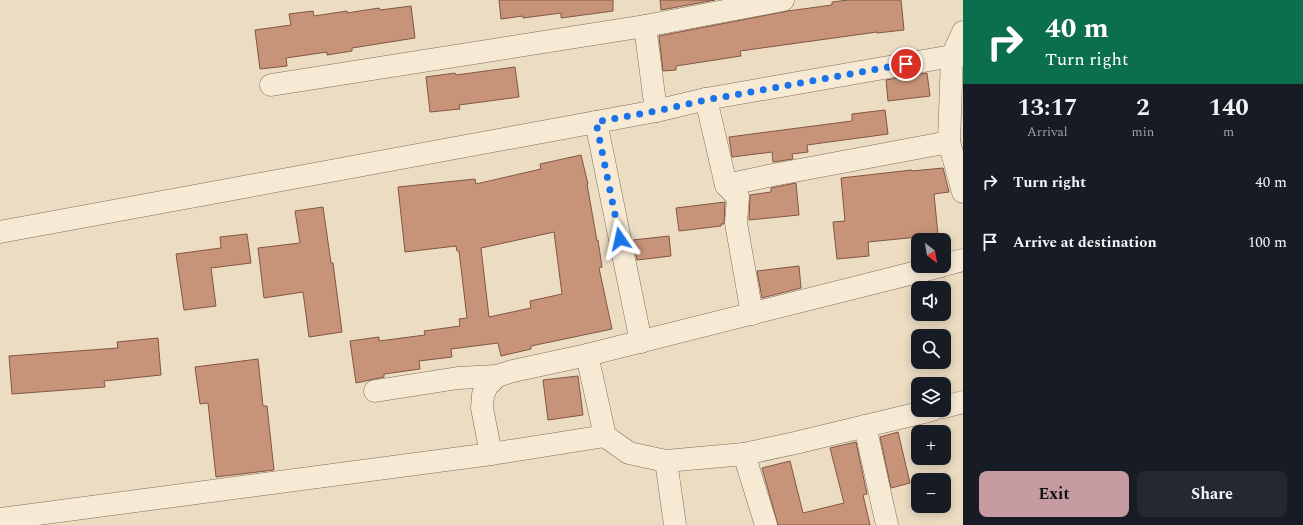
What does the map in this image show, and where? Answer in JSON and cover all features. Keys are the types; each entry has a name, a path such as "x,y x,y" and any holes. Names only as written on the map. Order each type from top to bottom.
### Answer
{"street":[{"path":"271,85 645,26 784,0"},
{"path":"645,26 656,111"},
{"path":"963,32 957,55 949,142 963,192"},
{"path":"0,232 656,111 706,100 957,55"},
{"path":"706,100 726,185 738,197 736,223 752,314"},
{"path":"596,122 641,342"},
{"path":"726,185 780,173 949,142"},
{"path":"951,263 963,260"},
{"path":"375,391 458,378 497,376 641,342 913,273"},
{"path":"586,355 605,436 629,453 666,461 744,454 911,415"},
{"path":"491,454 482,408 483,395 487,386 497,376"},
{"path":"951,405 963,402"},
{"path":"865,426 887,525"},
{"path":"0,519 491,454 605,436"},
{"path":"744,454 766,525"},
{"path":"666,461 675,525"}],"building":[{"path":"499,0 613,0 613,11 561,18 561,13 501,19"},
{"path":"660,0 715,0 661,10"},
{"path":"848,0 901,0 904,30 877,32 740,51 741,56 676,66 676,70 663,71 659,36 788,11 832,5 832,2"},
{"path":"411,6 415,38 352,48 352,51 327,55 327,52 286,58 287,66 260,69 255,30 291,25 289,14 313,11 314,16 347,11 347,13 379,8 380,10"},
{"path":"515,67 519,97 459,105 460,109 430,112 426,77 455,73 456,75"},
{"path":"927,73 930,96 888,101 886,80"},
{"path":"885,110 888,134 807,145 808,152 792,154 793,159 773,162 772,152 732,157 729,137 852,121 852,114"},
{"path":"581,155 588,184 597,241 598,240 602,267 599,268 612,329 531,346 531,349 501,356 498,343 451,349 452,357 419,361 420,369 384,374 384,377 356,383 350,341 379,337 379,341 425,335 424,331 460,326 459,319 467,318 459,251 457,251 456,246 405,252 398,187 475,179 476,184 541,169 540,164","holes":["554,232 562,294 530,301 531,308 489,317 481,248"]},
{"path":"943,168 949,192 934,194 938,233 911,233 911,238 868,242 869,256 837,259 833,222 845,221 841,178"},
{"path":"796,183 799,215 749,220 750,195 771,192 771,188"},
{"path":"725,202 724,224 721,224 721,226 679,231 676,208"},
{"path":"323,207 331,263 333,263 342,332 309,337 303,292 264,298 258,248 300,243 295,211"},
{"path":"247,234 251,263 211,268 216,306 184,310 176,254 221,248 220,237"},
{"path":"669,236 671,256 637,260 633,240"},
{"path":"799,266 801,288 762,298 757,271"},
{"path":"158,338 161,375 104,381 105,387 12,394 9,356 118,348 117,342"},
{"path":"258,359 263,406 267,406 274,470 216,477 208,403 200,404 195,367"},
{"path":"578,376 583,415 548,420 543,380"},
{"path":"898,432 910,483 891,488 880,437"},
{"path":"856,442 867,494 863,495 870,525 778,525 762,468 790,461 803,513 844,503 830,448"}],"route":[{"path":"620,239 596,122 706,100 906,64"}]}
